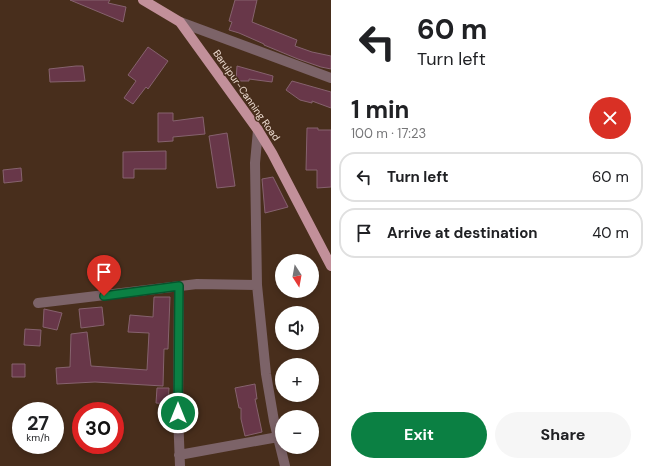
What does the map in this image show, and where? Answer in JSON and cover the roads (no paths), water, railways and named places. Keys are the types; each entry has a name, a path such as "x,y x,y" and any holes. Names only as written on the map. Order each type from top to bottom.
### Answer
{"main road":[{"name":"Baruipur-Canning Road","path":"143,0 180,22 258,130 272,153 331,266"}],"street":[{"path":"180,22 331,78"},
{"path":"258,130 255,163 256,285 266,374 275,421"},
{"path":"38,303 179,286 216,283 256,285"},
{"path":"179,286 178,413 180,466"},
{"path":"179,455 275,438"},
{"path":"282,454 284,466"}]}
